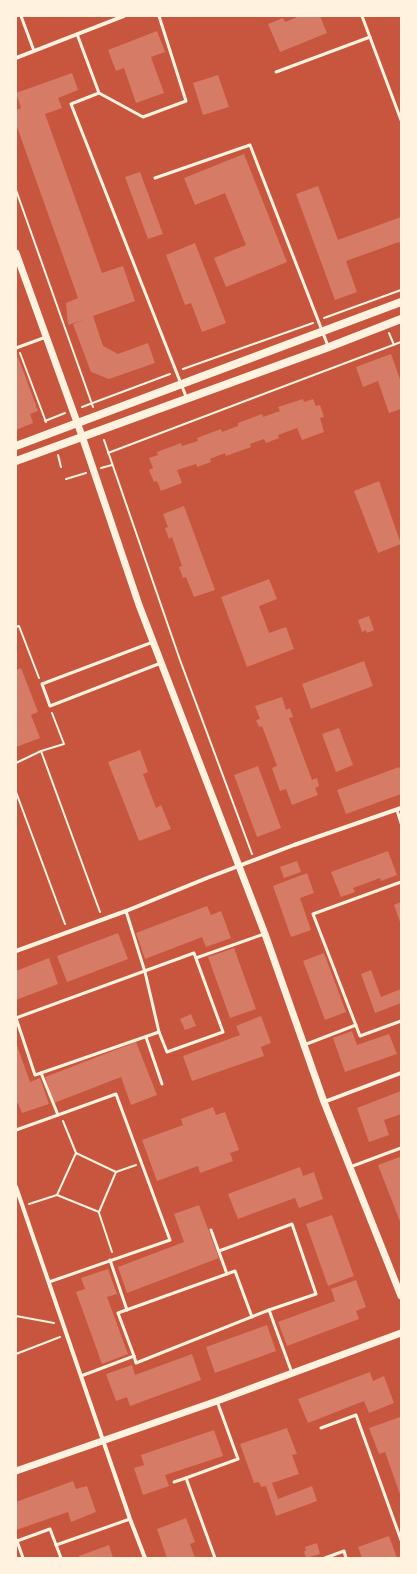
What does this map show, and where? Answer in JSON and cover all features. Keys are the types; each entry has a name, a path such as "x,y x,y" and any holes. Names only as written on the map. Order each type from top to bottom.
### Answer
{"main road":[{"path":"16,446 401,302"},
{"path":"16,460 400,322"}],"street":[{"path":"16,58 124,16"},
{"path":"16,254 78,423 139,605 265,934 324,1102 401,1296"},
{"path":"16,951 126,911 255,860 399,809"},
{"path":"324,1102 401,1074"},
{"path":"16,1187 130,1519 145,1558"},
{"path":"16,1471 217,1401 401,1333"}],"lane":[{"path":"21,16 34,51"},
{"path":"77,34 99,93 143,117 186,101 159,16"},
{"path":"362,16 401,120"},
{"path":"276,72 370,37"},
{"path":"99,93 71,104 187,399"},
{"path":"155,178 250,145 329,347"},
{"path":"17,348 46,337"},
{"path":"153,642 42,684 50,706 161,663"},
{"path":"399,809 401,823"},
{"path":"401,882 313,914 360,1036 401,1021"},
{"path":"126,911 145,972 159,1032 167,1052 223,1032 194,953 145,972 16,1018 35,1075 159,1032"},
{"path":"196,958 265,934"},
{"path":"304,1045 356,1025"},
{"path":"146,1037 162,1084"},
{"path":"41,1073 59,1115"},
{"path":"16,1130 116,1094 170,1240 49,1282"},
{"path":"350,1167 401,1148"},
{"path":"219,1250 292,1224 316,1294 269,1310 252,1317 136,1363 118,1313 235,1271 252,1317"},
{"path":"211,1230 227,1274"},
{"path":"112,1260 127,1310"},
{"path":"269,1310 292,1373"},
{"path":"81,1376 134,1356"},
{"path":"174,1482 238,1459 217,1401"},
{"path":"321,1428 356,1415 401,1540"},
{"path":"186,1478 215,1558"},
{"path":"56,1545 130,1519"},
{"path":"23,1558 17,1541 50,1529 61,1558"},
{"path":"325,1558 344,1551 346,1558"}],"path":[{"path":"16,190 96,416"},
{"path":"92,403 401,290"},
{"path":"108,453 401,342"},
{"path":"17,348 47,425"},
{"path":"100,430 180,660 255,860"},
{"path":"16,627 19,626 42,684"},
{"path":"16,763 41,751 64,744 50,706"},
{"path":"41,751 103,919"},
{"path":"16,792 67,932"},
{"path":"59,1115 76,1153 116,1172 142,1163"},
{"path":"57,1195 76,1153"},
{"path":"112,1260 99,1212 116,1172"},
{"path":"23,1206 57,1195 99,1212"},
{"path":"16,1316 64,1325"},
{"path":"16,1354 67,1334"}],"building":[{"path":"300,16 320,16 327,33 280,52 268,24 283,18 285,22"},
{"path":"157,31 165,52 151,57 164,93 136,103 124,68 116,71 108,50"},
{"path":"72,73 78,90 58,98 62,108 45,114 102,273 123,266 135,301 93,316 103,346 118,354 148,343 155,363 109,379 91,372 73,324 86,319 68,325 66,303 78,298 16,124 16,110 21,108 16,93"},
{"path":"218,75 229,107 203,115 193,83"},
{"path":"244,154 287,262 226,287 214,258 246,245 225,193 195,205 184,178"},
{"path":"140,172 163,234 148,239 125,177"},
{"path":"318,186 338,240 401,217 401,246 399,242 346,261 357,292 335,300 296,194"},
{"path":"195,243 226,323 202,332 191,303 185,305 166,255"},
{"path":"391,354 401,382 401,409 389,413 378,381 363,387 356,367"},
{"path":"18,357 38,411 30,414 33,423 16,430 16,358"},
{"path":"303,399 304,402 313,399 316,406 320,405 324,417 320,418 324,432 302,440 297,428 278,435 279,438 266,443 264,439 250,444 251,447 226,456 225,453 210,459 211,462 197,467 196,464 177,470 182,483 161,491 157,481 154,482 149,470 153,468 149,458 158,455 157,452 181,443 182,446 198,441 197,438 221,429 222,432 238,426 238,423 262,414 263,417 280,411 278,407"},
{"path":"379,481 401,544 378,553 354,491"},
{"path":"184,506 215,590 194,597 186,577 183,578 179,567 182,566 172,537 169,539 165,528 168,527 163,514"},
{"path":"269,579 277,599 259,606 269,633 286,627 294,649 247,667 221,597"},
{"path":"369,616 374,630 367,633 366,630 362,632 358,620"},
{"path":"364,661 373,686 311,709 302,684"},
{"path":"21,668 38,712 31,715 40,738 16,747 16,670"},
{"path":"282,697 286,710 290,708 293,717 289,718 312,780 317,778 319,786 315,788 318,795 292,805 286,789 280,791 272,768 277,766 262,726 259,727 256,720 260,719 255,706"},
{"path":"339,728 353,765 336,772 322,734"},
{"path":"140,750 148,772 143,774 156,808 161,805 171,829 139,841 108,762"},
{"path":"258,766 281,828 257,837 234,775"},
{"path":"399,767 401,771 401,794 346,814 337,790"},
{"path":"388,851 397,875 381,881 380,878 353,888 355,892 341,897 331,872"},
{"path":"297,861 301,872 284,878 280,867"},
{"path":"307,873 314,893 300,898 311,930 291,937 273,886"},
{"path":"401,902 401,925 394,905"},
{"path":"207,906 211,915 221,911 231,938 206,947 202,937 145,959 136,933"},
{"path":"118,933 128,959 67,982 57,956"},
{"path":"234,948 256,1009 230,1018 208,957"},
{"path":"324,953 346,1012 325,1020 303,961"},
{"path":"49,958 58,984 16,1000 16,971"},
{"path":"371,970 381,997 401,989 401,1003 375,1013 361,974"},
{"path":"191,1014 196,1026 185,1030 180,1019"},
{"path":"261,1016 271,1043 261,1047 264,1056 192,1081 183,1056 240,1035 236,1026"},
{"path":"352,1031 357,1045 389,1034 397,1054 345,1072 333,1038"},
{"path":"136,1042 157,1095 131,1105 121,1077 54,1103 45,1077"},
{"path":"16,1043 30,1082 40,1078 49,1104 22,1113 18,1103 16,1104"},
{"path":"401,1091 401,1114 384,1120 389,1135 369,1142 357,1108"},
{"path":"213,1107 216,1115 225,1112 239,1150 230,1153 233,1161 200,1173 198,1166 157,1181 142,1140 183,1125 181,1119"},
{"path":"400,1157 401,1161 401,1224 378,1165"},
{"path":"300,1167 303,1176 314,1172 323,1199 299,1208 295,1198 238,1219 228,1194"},
{"path":"199,1205 219,1258 127,1293 118,1267 184,1242 174,1214"},
{"path":"332,1215 354,1276 328,1286 306,1224"},
{"path":"108,1269 117,1294 107,1297 128,1354 102,1364 76,1292 85,1289 81,1278"},
{"path":"356,1280 366,1307 356,1311 359,1319 287,1346 278,1322 335,1301 331,1289"},
{"path":"267,1325 276,1351 215,1373 206,1347"},
{"path":"192,1354 201,1380 130,1406 127,1397 116,1401 106,1374 132,1365 135,1375"},
{"path":"370,1372 373,1381 384,1376 394,1403 369,1413 364,1401 308,1423 298,1399"},
{"path":"400,1417 401,1497 385,1452 379,1454 369,1428"},
{"path":"287,1428 297,1454 292,1455 299,1474 272,1483 278,1499 312,1486 317,1501 276,1516 266,1486 261,1487 259,1482 254,1483 240,1444"},
{"path":"214,1430 223,1456 165,1475 169,1486 143,1495 134,1468 144,1465 141,1455"},
{"path":"73,1481 76,1489 87,1486 96,1512 71,1522 68,1512 16,1530 16,1502"},
{"path":"186,1518 195,1542 190,1544 195,1558 167,1558 157,1529"},
{"path":"389,1536 397,1558 362,1558 358,1547"},
{"path":"317,1543 320,1554 306,1558 304,1551 306,1551 305,1547"},
{"path":"109,1545 113,1558 79,1558 79,1556"}]}
